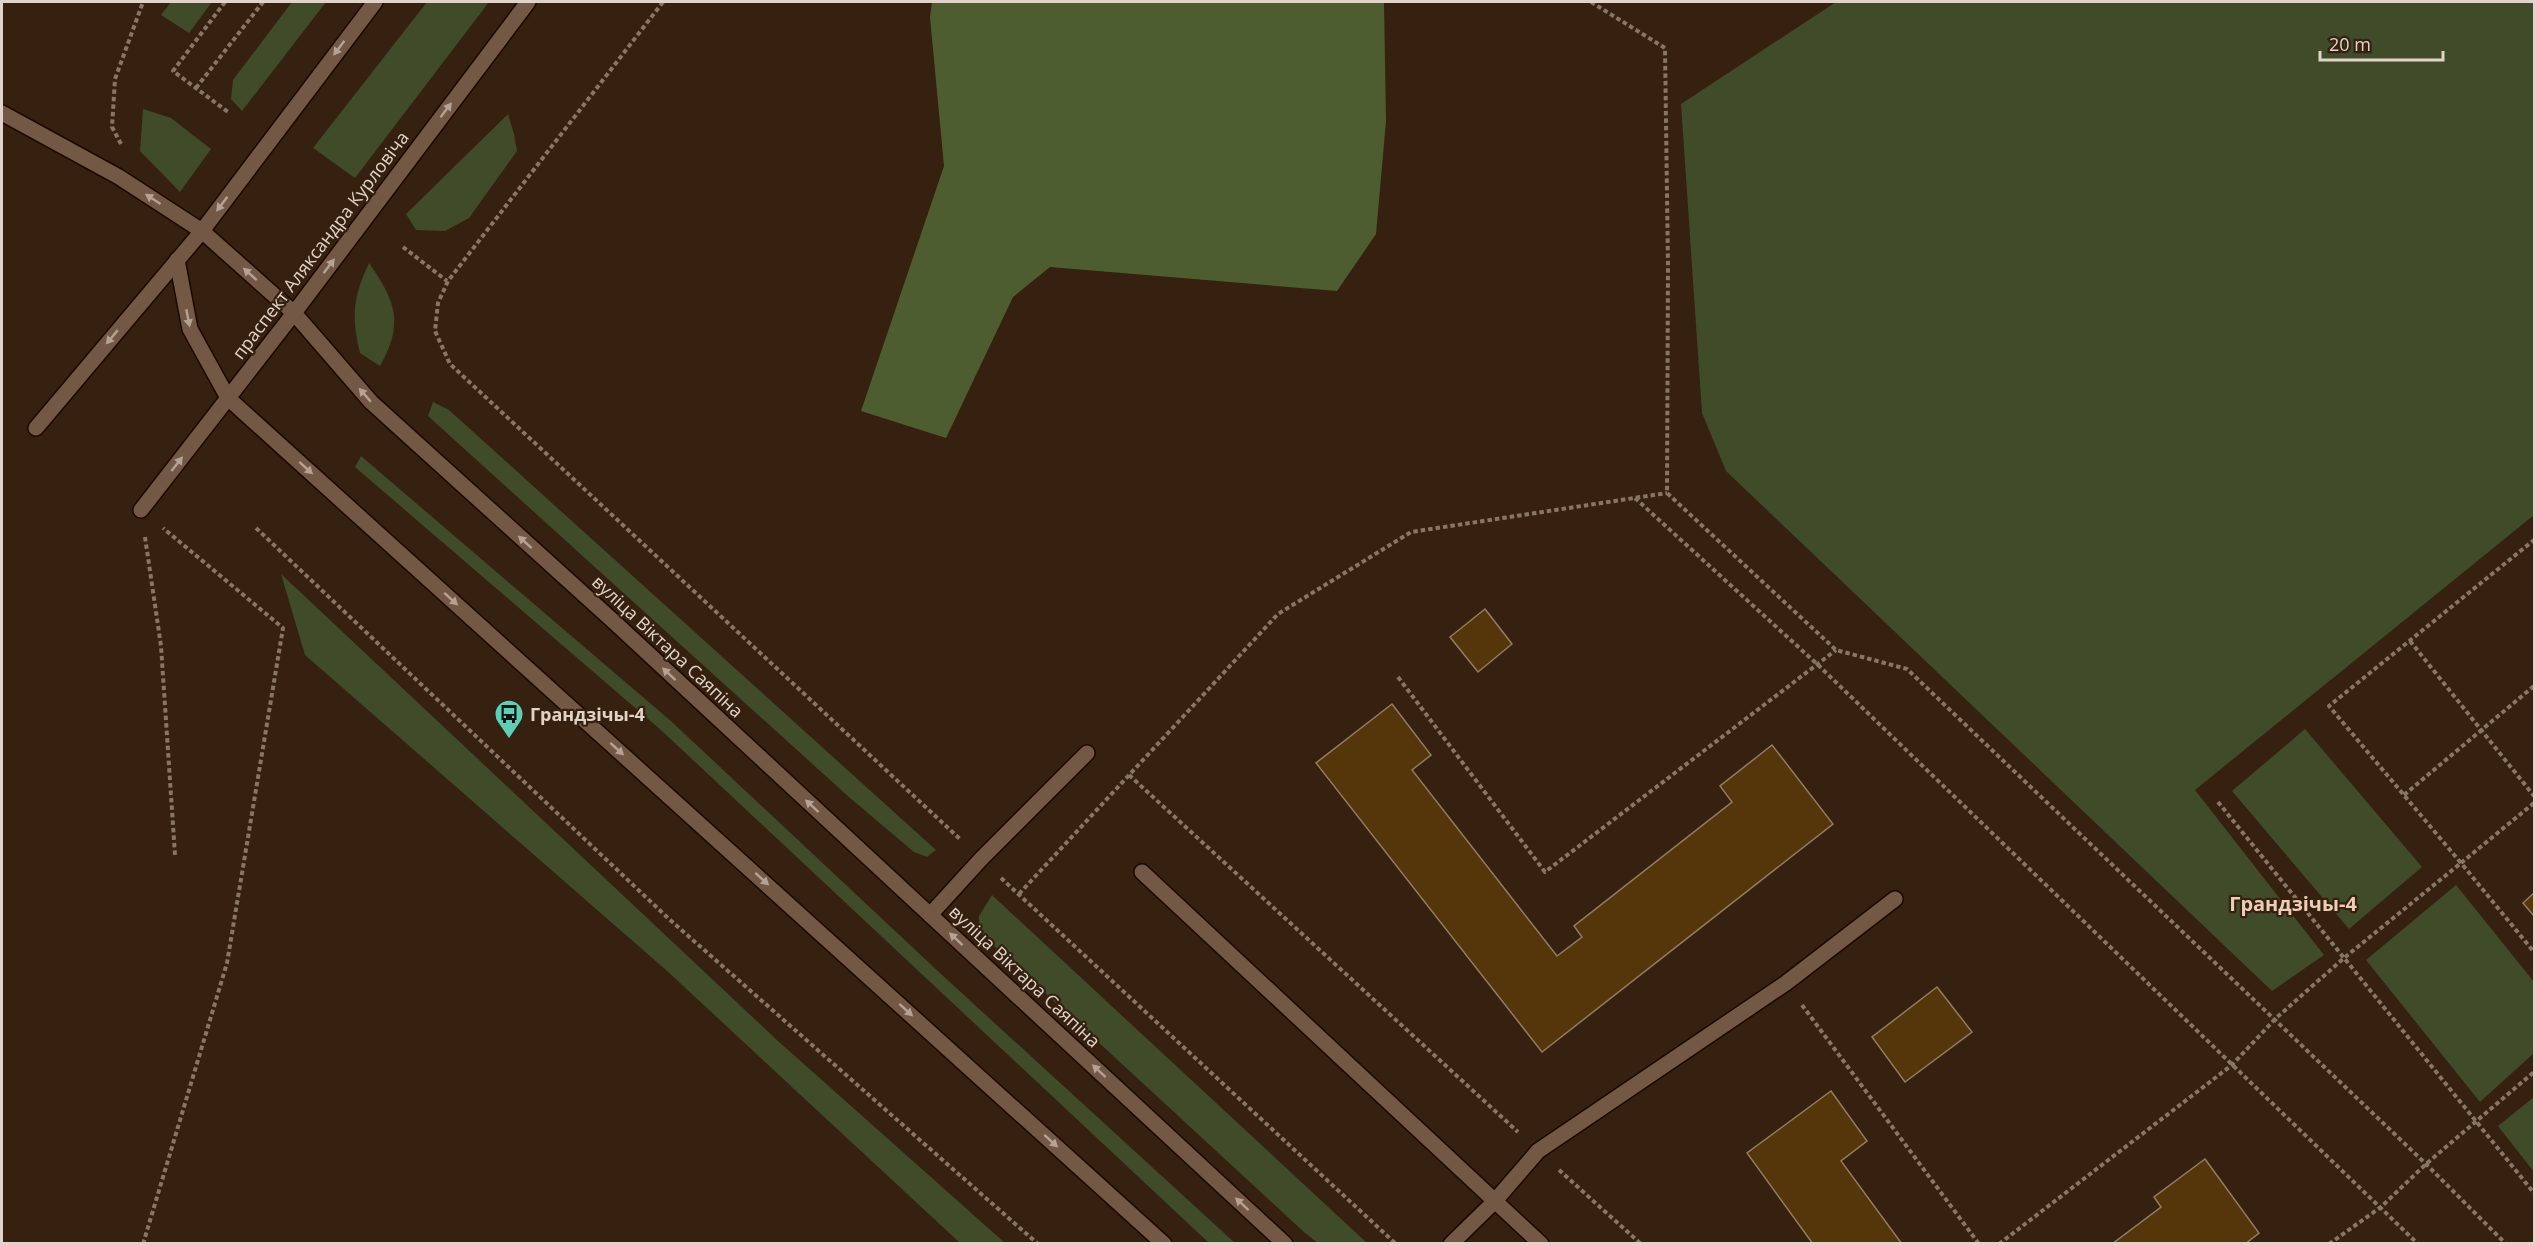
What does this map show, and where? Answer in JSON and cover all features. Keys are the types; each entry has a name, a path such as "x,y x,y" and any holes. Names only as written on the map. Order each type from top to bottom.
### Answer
{"street":[{"path":"36,428 201,231 375,2"},
{"name":"праспект Аляксандра Курловіча","path":"141,510 294,313 528,2"},
{"name":"вуліца Віктара Саяпіна","path":"2,113 119,177 201,231 294,313 371,402 612,620 1285,1244"},
{"path":"177,260 190,329 228,398 1164,1244"},
{"path":"930,915 981,859 1087,753"},
{"path":"1142,872 1541,1244"},
{"path":"1451,1244 1494,1202 1538,1151 1786,983 1895,899"}],"path":[{"path":"122,146 112,127 115,80 143,2"},
{"path":"225,2 173,71 228,112"},
{"path":"196,88 263,2"},
{"path":"663,2 448,281 438,303 435,331 450,364 1396,1244"},
{"path":"1591,2 1665,48 1668,267 1667,493 1836,650 1907,669 2275,1019 2506,1244"},
{"path":"403,247 448,281"},
{"path":"1019,894 1278,614 1411,532 1667,493"},
{"path":"1635,498 1817,664 2418,1244"},
{"path":"141,510 161,646 175,855"},
{"path":"141,510 283,628 227,963 143,1244"},
{"path":"256,528 669,919 1038,1244"},
{"path":"2535,540 2329,706 2535,952"},
{"path":"2410,641 2535,796"},
{"path":"1398,677 1545,872 1836,650"},
{"path":"2404,795 2535,686"},
{"path":"1129,775 1641,1244"},
{"path":"2218,802 2535,1193"},
{"path":"1999,1244 2232,1065 2275,1019 2344,957 2535,803"},
{"path":"1786,983 1979,1244"},
{"path":"2329,1244 2381,1207 2426,1164 2535,1072"}],"green space":[{"path":"171,2 212,2 189,33 161,15"},
{"path":"292,2 326,2 242,111 231,99 233,80"},
{"path":"427,2 489,2 355,178 313,148"},
{"path":"932,2 1384,2 1386,121 1376,234 1337,291 1050,267 1013,297 946,438 861,411 944,166 930,17"},
{"path":"1836,2 2534,2 2534,515 2195,790 2324,955 2272,991 1726,471 1702,413 1681,104"},
{"path":"143,109 171,118 211,149 180,192 140,151"},
{"path":"508,114 517,151 469,218 445,231 416,230 406,214"},
{"path":"369,263 391,301 394,313 392,337 380,366 360,353 355,328 357,297"},
{"path":"433,402 449,410 936,850 927,857 914,852 850,798 428,416"},
{"path":"361,456 672,722 941,974 1235,1243 1209,1243 662,731 355,467"},
{"path":"281,574 778,1041 1005,1243 960,1243 666,970 305,655"},
{"path":"2305,729 2422,867 2349,929 2232,791"},
{"path":"2456,885 2534,982 2534,1053 2480,1102 2366,960"},
{"path":"992,895 1367,1243 1318,1243 1305,1233 979,932 979,916"},
{"path":"2534,1097 2534,1172 2498,1126"}],"building":[{"path":"1485,609 1512,644 1478,672 1450,637"},
{"path":"1392,704 1431,755 1412,770 1557,956 1582,937 1574,926 1732,802 1720,786 1772,745 1833,824 1542,1052 1316,763"},
{"path":"2534,893 2534,916 2523,903"},
{"path":"1937,987 1972,1032 1905,1082 1872,1037"},
{"path":"1831,1091 1867,1141 1841,1161 1902,1244 1813,1244 1747,1153"},
{"path":"2205,1159 2259,1233 2245,1244 2112,1244 2161,1207 2154,1197"}],"place":[{"name":"Грандзічы-4","path":"509,740"}],"district":[{"name":"Грандзічы-4","path":"2293,903"}]}
